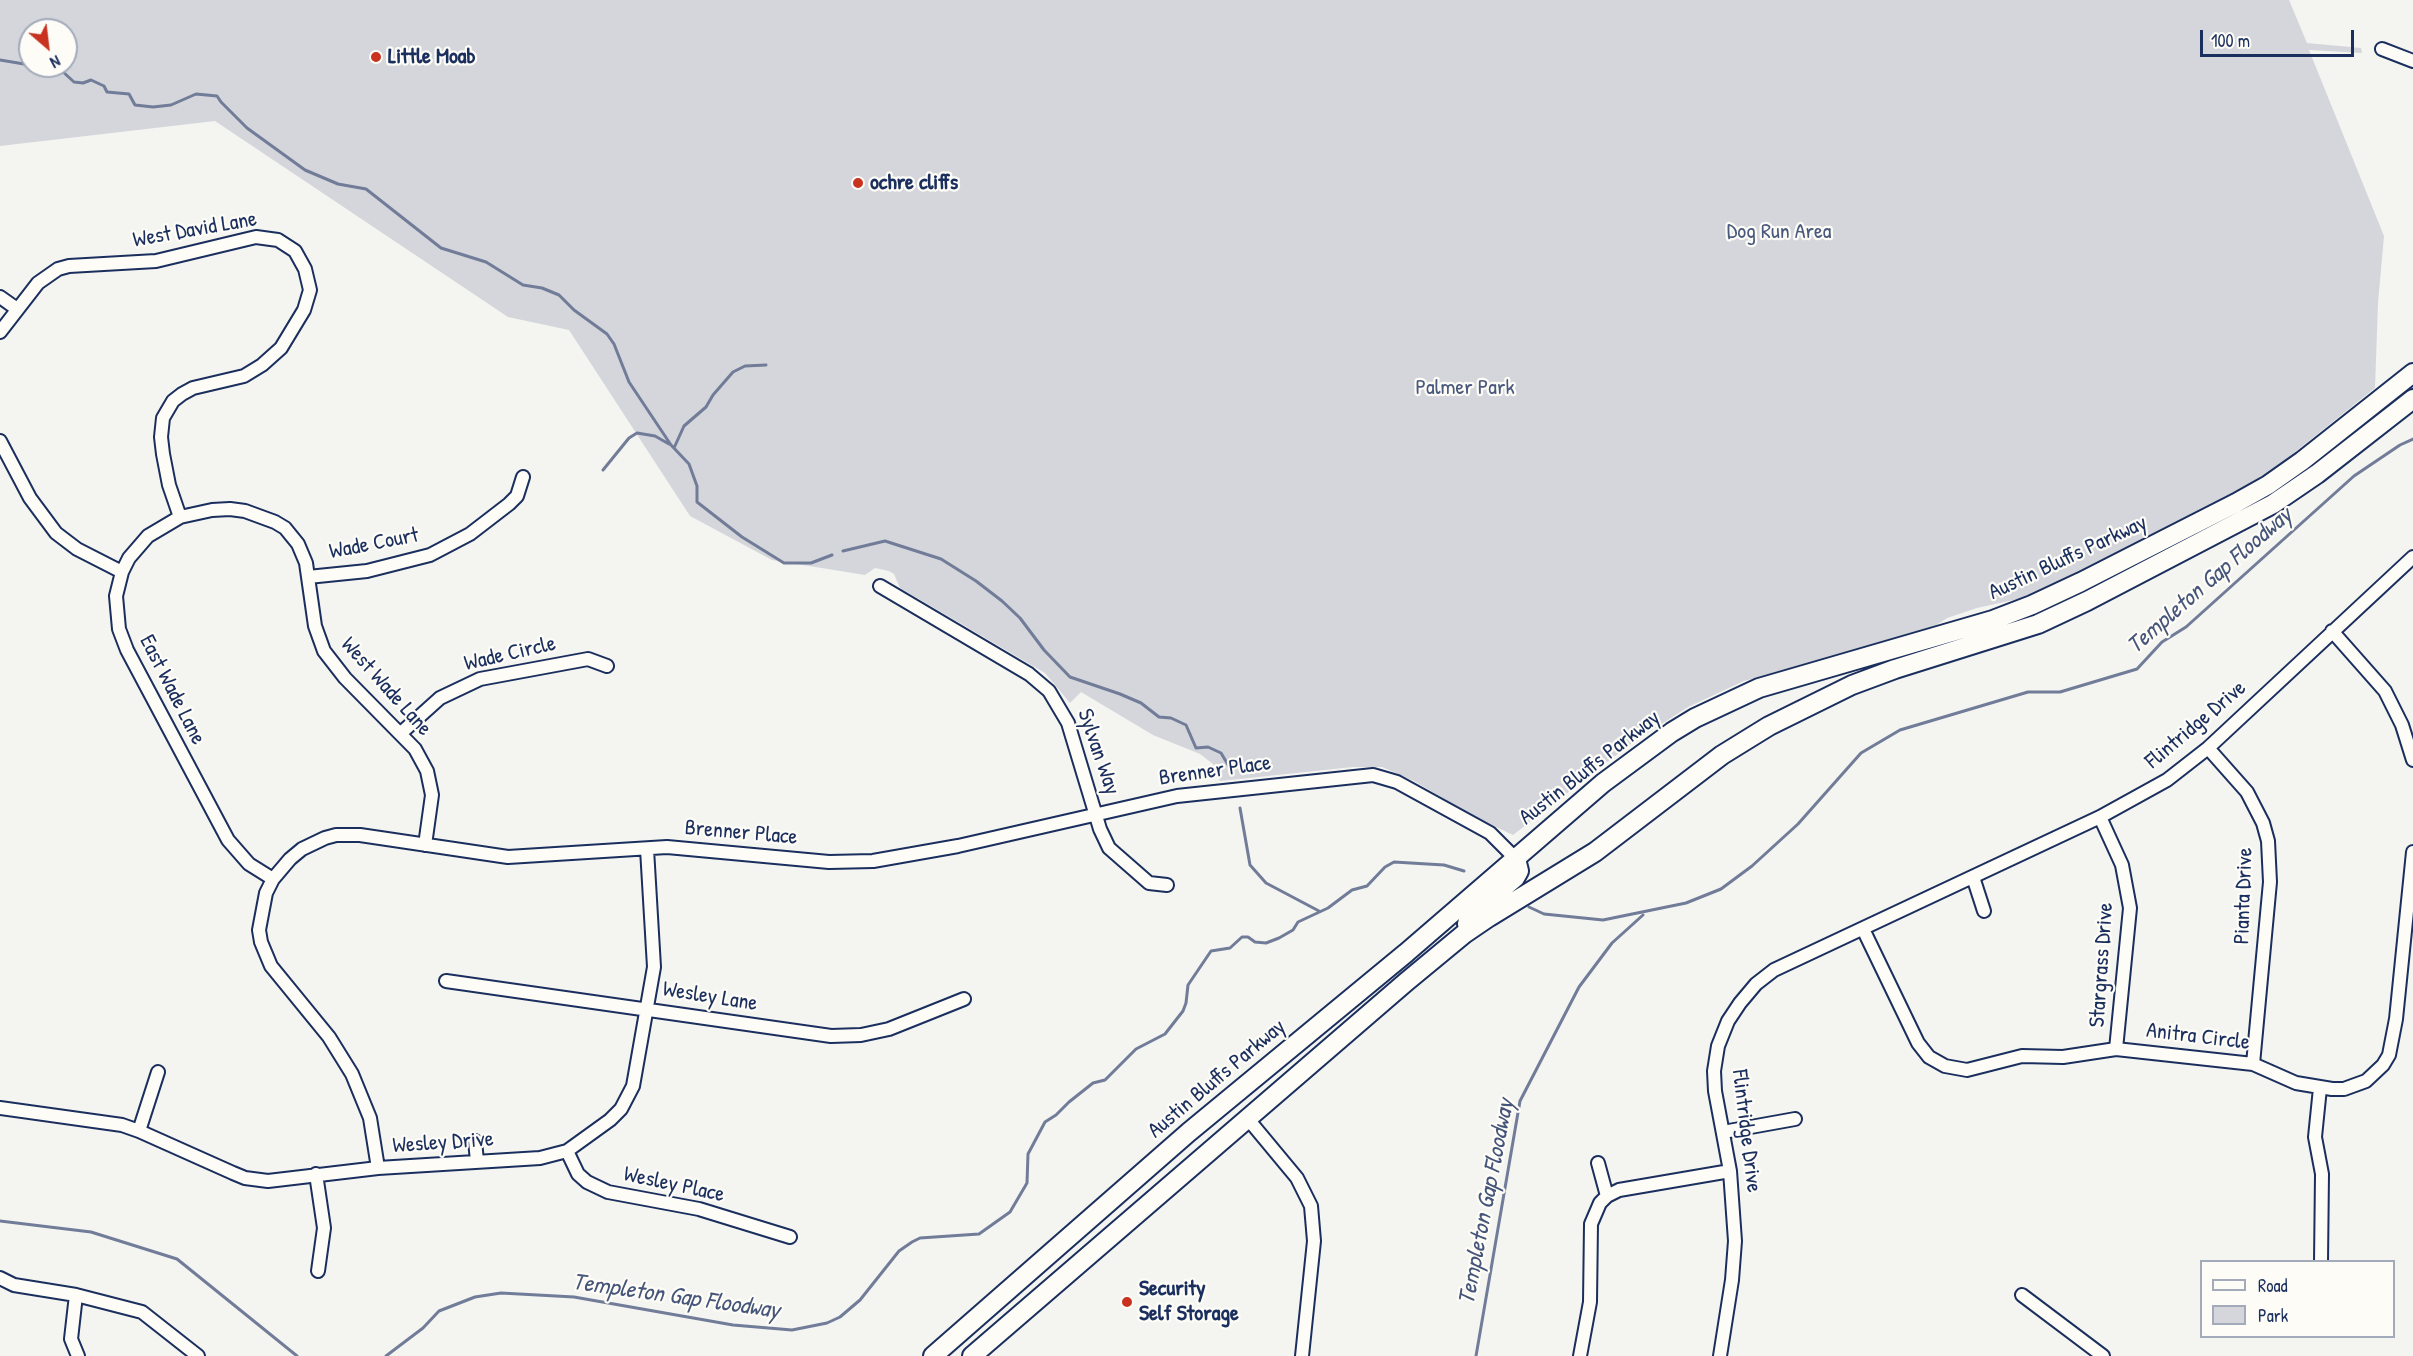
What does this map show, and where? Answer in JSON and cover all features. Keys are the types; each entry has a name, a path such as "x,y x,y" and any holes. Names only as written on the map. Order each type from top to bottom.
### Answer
{"main road":[{"name":"Austin Bluffs Parkway","path":"933,1356 1190,1132 1516,859 1603,783 1695,718 1759,688 1993,620 2032,605 2268,485 2413,373"},
{"name":"Austin Bluffs Parkway","path":"972,1356 1464,934 1489,916 1595,852 1697,772 1769,726 1852,685 1895,669 2038,624 2274,504 2317,474 2413,399"},
{"path":"1464,934 1469,917 1515,878 1519,871 1516,859"}],"street":[{"path":"2382,50 2413,61"},
{"name":"West David Lane","path":"0,332 38,283 69,266 156,261 256,237 278,240 295,251 305,269 309,290 304,310 281,348 262,365 244,376 193,388 182,394 173,401 163,418 160,437 166,474 180,517"},
{"path":"0,297 16,309"},
{"path":"0,441 30,498 56,533 77,549 122,572"},
{"name":"Wade Court","path":"308,577 367,571 430,555 470,534 509,504 517,496 523,477"},
{"name":"West Wade Lane","path":"180,517 230,509 261,515 285,528 298,544 308,577 315,626 324,651 345,678 401,733 422,759 431,784 432,795 424,845"},
{"name":"East Wade Lane","path":"180,517 148,536 129,558 122,572 116,607 119,629 127,650 228,840 249,864 273,879"},
{"name":"Flintridge Drive","path":"1720,1356 1730,1298 1735,1241 1730,1171 1715,1091 1714,1071 1718,1046 1728,1021 1756,984 1774,970 2100,817 2167,780 2208,748 2413,557"},
{"name":"Sylvan Way","path":"880,586 1029,674 1048,690 1068,723 1104,840 1116,855 1149,883 1167,885"},
{"path":"2332,631 2385,691 2402,725 2413,760"},
{"name":"Wade Circle","path":"401,733 440,698 480,679 588,659 607,666"},
{"name":"Pianta Drive","path":"2208,748 2247,792 2263,823 2268,841 2270,882 2253,1064"},
{"name":"Brenner Place","path":"378,1168 370,1118 352,1074 329,1037 280,980 263,948 259,930 266,893 273,879 302,849 336,835 360,835 508,857 647,849 688,849 830,862 873,861 958,846 1177,795 1373,775 1397,782 1490,833 1516,859"},
{"name":"Stargrass Drive","path":"2100,817 2122,865 2130,908 2116,1049"},
{"name":"Wesley Drive","path":"0,1108 105,1122 139,1131 245,1178 268,1181 378,1168 540,1158 567,1151 599,1130 621,1109 633,1086 654,954 647,849"},
{"name":"Anitra Circle","path":"1863,929 1918,1043 1929,1057 1945,1066 1967,1070 2022,1056 2062,1057 2116,1049 2253,1064 2296,1083 2320,1088 2344,1089 2366,1081 2383,1065 2389,1055 2394,1030 2413,852"},
{"path":"1973,877 1984,911"},
{"name":"Wesley Lane","path":"446,981 816,1034 846,1036 889,1029 964,999"},
{"path":"139,1131 158,1072"},
{"path":"2320,1088 2315,1137 2322,1174 2321,1260"},
{"path":"1248,1119 1297,1178 1311,1206 1314,1241 1302,1356"},
{"path":"1723,1132 1794,1119"},
{"path":"475,1142 477,1161"},
{"name":"Wesley Place","path":"567,1151 583,1178 608,1192 688,1207 790,1237"},
{"path":"1598,1162 1607,1196"},
{"path":"1580,1356 1590,1302 1591,1224 1595,1211 1607,1196 1619,1190 1730,1171"},
{"path":"316,1174 324,1228 318,1271"},
{"path":"0,1278 14,1285 76,1295 142,1312 198,1356"},
{"path":"76,1295 71,1339 78,1356"},
{"path":"2022,1295 2103,1356"}],"green space":[{"name":"Palmer Park","path":"0,0 2289,0 2307,43 2361,48 2362,53 2309,50 2384,236 2378,303 2375,388 2285,460 2246,486 2027,597 1977,608 1947,618 1935,626 1744,681 1688,707 1632,743 1513,835 1471,815 1414,781 1382,767 1353,767 1220,781 1213,764 1200,754 1153,735 1081,692 1070,703 1045,673 900,588 894,574 889,571 875,568 865,575 772,560 690,516 569,330 508,317 215,121 0,146"}],"waterway":[{"path":"0,60 18,63"},
{"path":"70,78 74,82 83,83 91,80 104,86 107,92 129,94 135,105 153,107 171,105 196,94 217,96 247,128 305,170 338,184 366,189 441,248 486,262 523,285 542,288 559,295 574,310 607,334 614,344 629,382 671,445 689,464 697,486 697,502 742,537 784,563 811,563 832,555"},
{"path":"674,448 684,426 706,407 733,372 745,366 766,365"},
{"path":"603,470 629,438 637,433 655,436 669,444"},
{"name":"Templeton Gap Floodway","path":"1529,907 1544,914 1603,920 1686,903 1721,889 1752,866 1798,824 1861,753 1900,730 2028,692 2060,692 2137,669 2162,642 2186,627 2354,476 2400,445 2413,439"},
{"name":"Templeton Gap Floodway","path":"843,551 885,541 941,559 1002,601 1020,618 1044,650 1070,677 1120,694 1141,703 1159,717 1171,718 1186,725 1196,748 1208,747 1221,753 1233,773"},
{"name":"Templeton Gap Floodway","path":"1240,808 1250,865 1266,883 1319,911"},
{"name":"Templeton Gap Floodway","path":"386,1356 423,1328 439,1311 475,1297 501,1293 574,1297 733,1325 792,1330 827,1323 840,1317 860,1300 899,1251 912,1242 920,1238 979,1234 1010,1212 1027,1183 1028,1154 1045,1122 1093,1083 1105,1080 1136,1049 1165,1034 1183,1011 1188,985 1211,951 1230,948 1242,937 1266,943 1279,938 1293,930 1298,922 1328,908 1352,890 1367,886 1385,867 1394,862 1444,865 1464,871"},
{"name":"Templeton Gap Floodway","path":"1476,1356 1520,1101 1579,987 1612,943 1643,915"},
{"path":"0,1221 91,1232 177,1259 297,1356"}],"place":[{"name":"Little Moab","path":"376,57"},
{"name":"ochre cliffs","path":"858,183"},
{"name":"Security Self Storage","path":"1127,1302"}],"park label":[{"name":"Dog Run Area","path":"1779,232"}]}
